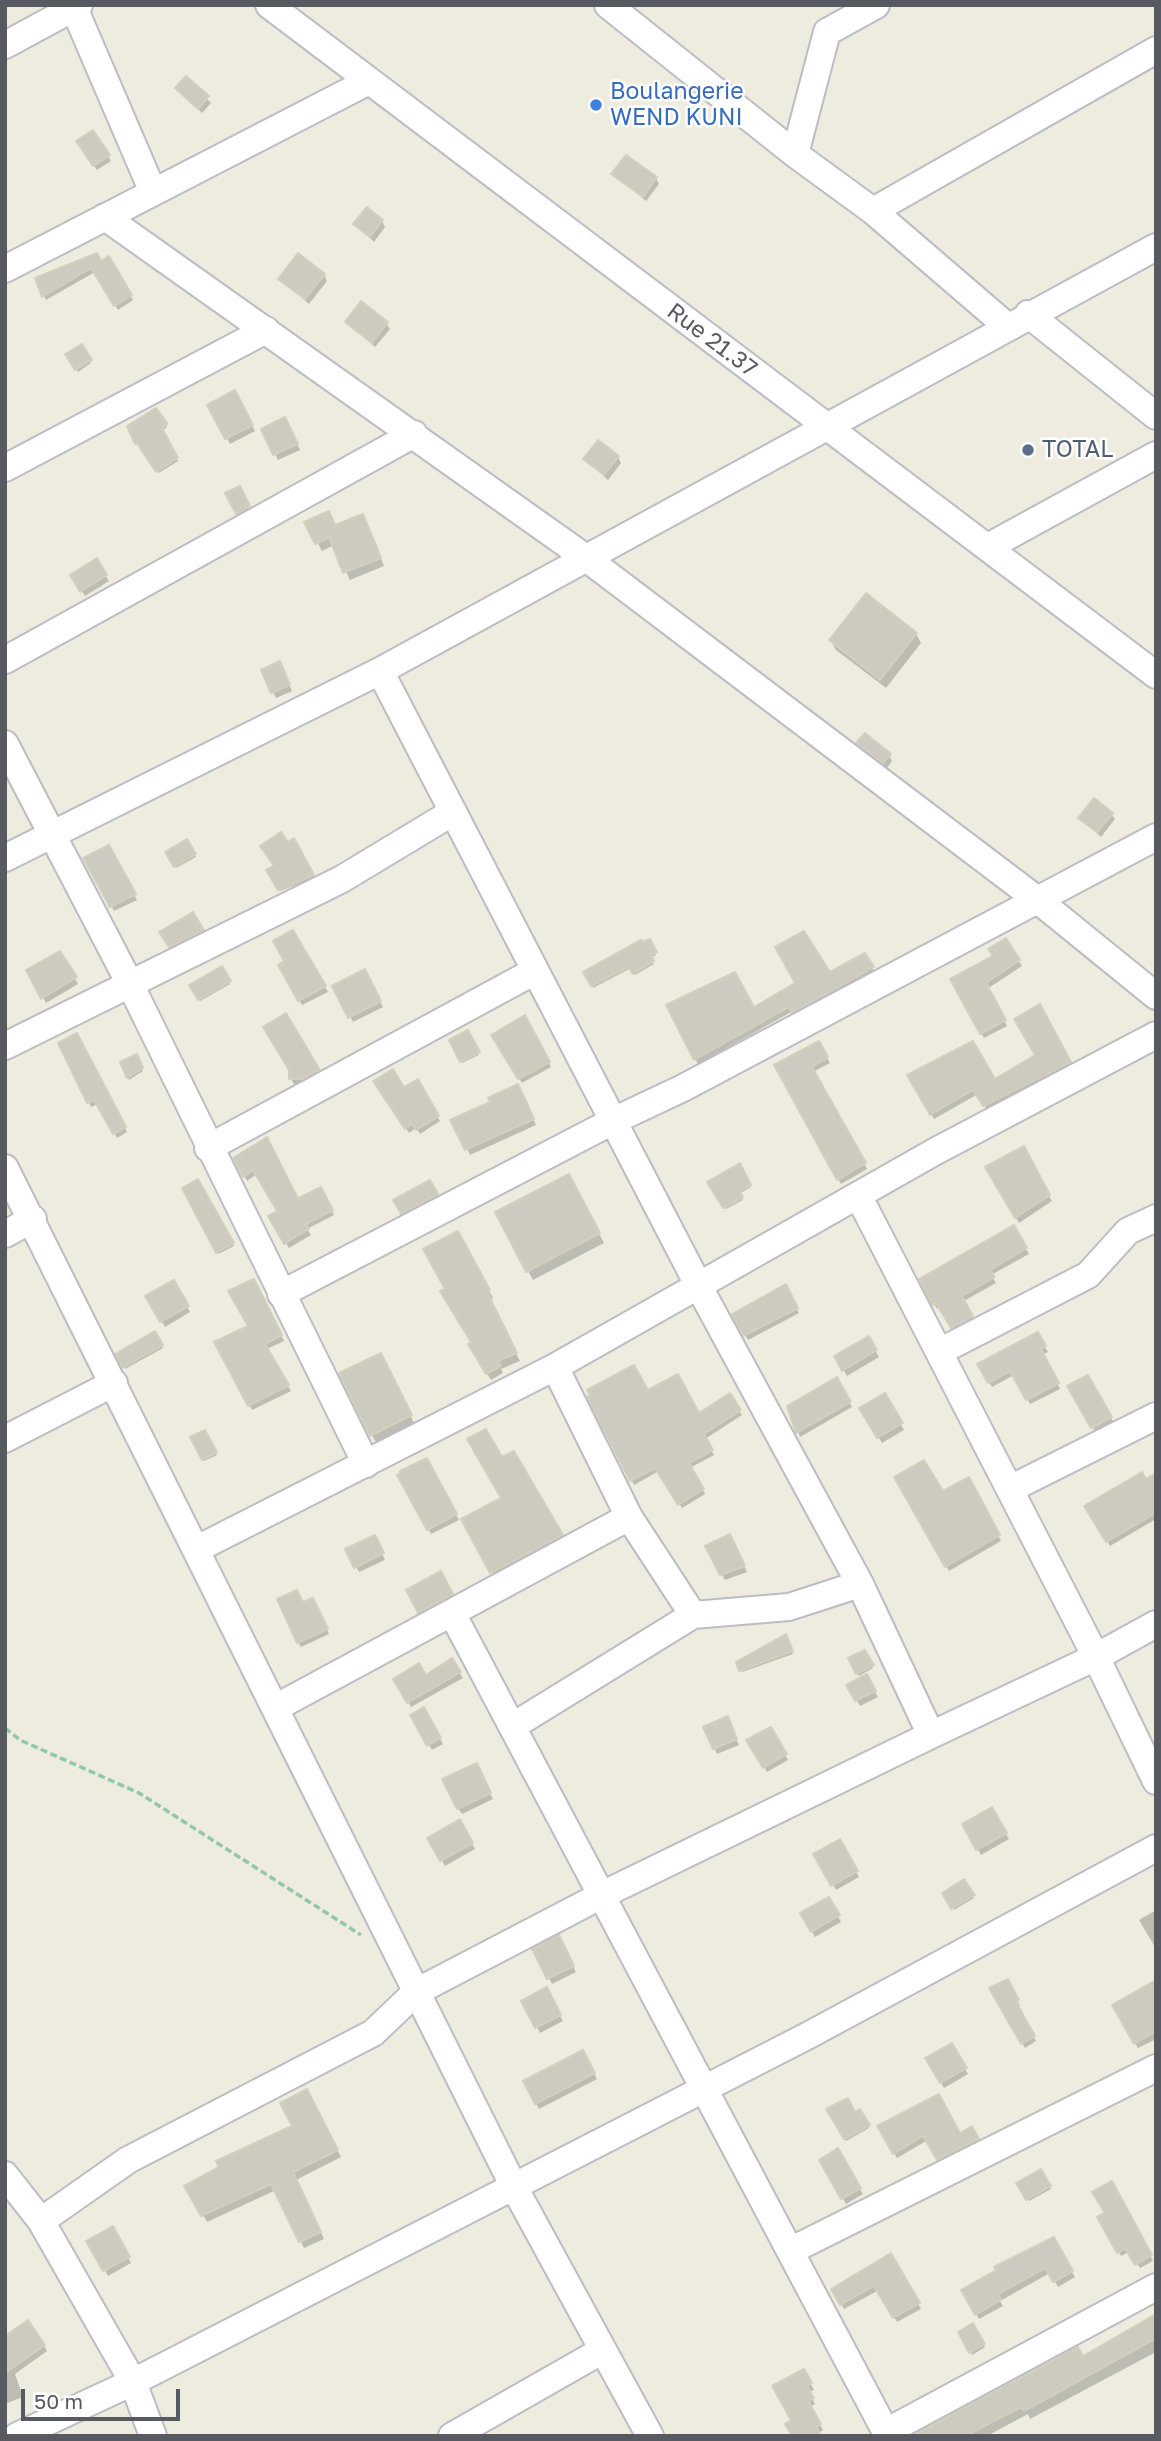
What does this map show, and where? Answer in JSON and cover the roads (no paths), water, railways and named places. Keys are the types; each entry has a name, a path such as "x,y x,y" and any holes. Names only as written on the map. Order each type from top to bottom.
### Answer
{"street":[{"name":"Rue 21.37","path":"269,5 1156,675"},
{"path":"608,5 795,154 1018,320 1156,416"},
{"path":"795,154 827,32 876,5"},
{"path":"5,45 77,7 153,192"},
{"path":"873,211 1156,50"},
{"path":"5,269 369,81"},
{"path":"105,217 586,558 1039,901 1156,996"},
{"path":"5,858 380,671 827,429 1018,320 1156,247"},
{"path":"5,468 266,330"},
{"path":"5,660 414,434"},
{"path":"988,547 1156,455"},
{"path":"380,671 613,1121 860,1584 931,1735"},
{"path":"5,744 54,833 131,986 208,1148 366,1464"},
{"path":"5,1046 131,986 342,879 453,812"},
{"path":"281,1294 613,1121 695,1082 1156,837"},
{"path":"208,1148 535,971"},
{"path":"197,1549 555,1367 858,1195 1156,1035"},
{"path":"5,1168 33,1219 514,2187 650,2436"},
{"path":"858,1195 1096,1657 1156,1780"},
{"path":"5,1234 33,1219"},
{"path":"939,1352 1088,1275 1128,1231 1156,1219"},
{"path":"555,1367 629,1517 692,1615"},
{"path":"5,1439 114,1383"},
{"path":"1010,1489 1156,1416"},
{"path":"275,1708 453,1615 629,1517"},
{"path":"513,1726 692,1615 789,1607 860,1584"},
{"path":"453,1615 887,2434 1156,2287"},
{"path":"41,2221 128,2160 373,2033 416,1992 602,1895 1096,1657 1156,1624"},
{"path":"17,2436 134,2382 704,2090 1156,1848"},
{"path":"790,2251 1156,2068"},
{"path":"5,2175 41,2221 134,2382 153,2436"},
{"path":"452,2436 603,2350"}],"place":[{"name":"Boulangerie WEND KUNI","path":"596,105"},
{"name":"TOTAL","path":"1028,450"}]}
